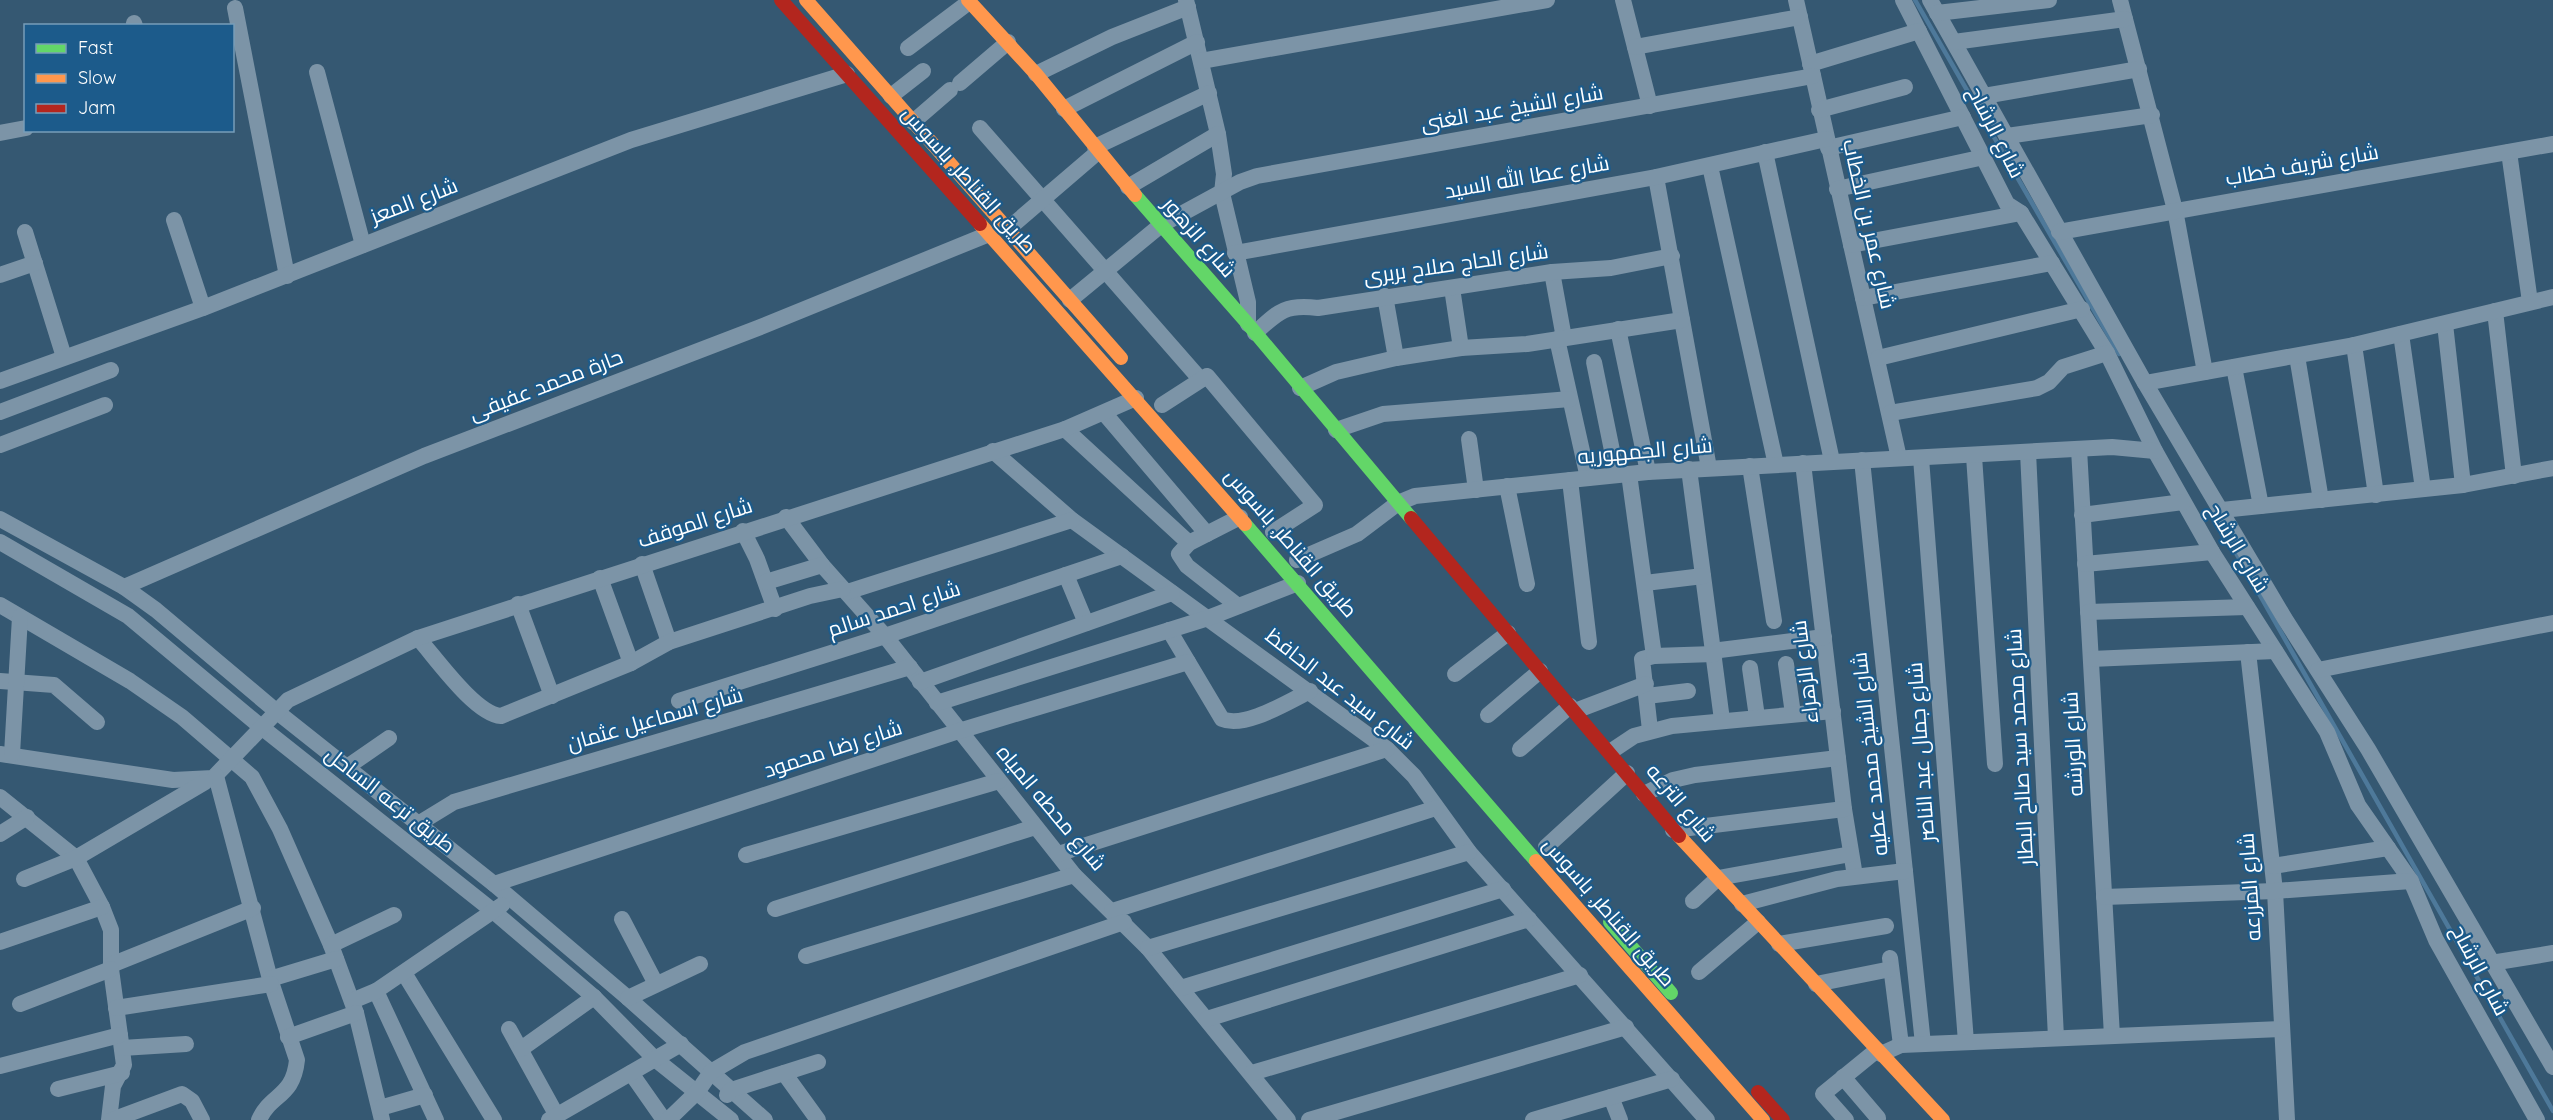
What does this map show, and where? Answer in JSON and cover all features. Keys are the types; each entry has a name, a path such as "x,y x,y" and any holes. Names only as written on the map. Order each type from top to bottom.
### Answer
{"main road":[{"name":"طريق القناطر, باسوس","path":"781,0 1240,517 1306,581 1635,976 1763,1120"},
{"name":"طريق القناطر, باسوس","path":"806,0 1131,370"},
{"name":"شارع الزهور","path":"969,1 1036,74 1128,188 1252,328 1299,388 1398,504"},
{"name":"شارع الترعه","path":"1398,504 1628,773 1673,830 1943,1120"},
{"name":"طريق القناطر, باسوس","path":"1269,528 1297,560 1306,581"},
{"name":"طريق القناطر, باسوس","path":"1599,909 1783,1120"}],"street":[{"path":"1201,61 1474,6 1547,0"},
{"path":"1623,0 1650,106"},
{"name":"شارع عمر بن الخطاب","path":"1796,0 1899,458"},
{"name":"شارع الرشاح","path":"1903,0 2007,204 2021,213 2082,309 2107,353 2155,451 2212,552 2326,732 2358,805 2411,881 2436,940 2537,1120"},
{"path":"1934,6 2049,0"},
{"path":"2120,0 2152,115 2174,207 2205,372"},
{"path":"908,48 969,1"},
{"path":"1036,74 1187,3 1218,134 1224,174 1222,193 1252,328"},
{"name":"شارع الرشاح","path":"1934,6 2145,383 2368,749 2553,1067"},
{"path":"235,8 287,276"},
{"path":"1635,47 1800,17"},
{"path":"1954,42 2125,19"},
{"name":"شارع الشيخ عبد الغنى","path":"1070,300 1107,273 1161,225 1257,176 1650,106 1812,70 1919,31"},
{"path":"913,122 1008,42"},
{"path":"1064,109 1197,42"},
{"path":"1984,96 2139,69"},
{"path":"891,96 923,70"},
{"path":"317,72 363,245"},
{"name":"شارع المعز","path":"0,381 287,276 631,140 847,74"},
{"path":"234,86 249,82"},
{"path":"1819,110 1905,87"},
{"path":"1008,229 1097,149 1209,93"},
{"path":"2007,135 2152,115"},
{"name":"شارع عطا الله السيد","path":"1235,253 1656,177 1765,152 1827,143 1963,117"},
{"path":"0,133 24,128"},
{"path":"980,128 1200,379"},
{"name":"شارع شريف خطاب","path":"2059,232 2553,132"},
{"path":"1128,188 1218,134"},
{"name":"شارع شريف خطاب","path":"2174,207 2553,144"},
{"path":"1765,152 1832,461"},
{"path":"2509,152 2530,303"},
{"path":"1838,189 1984,157"},
{"path":"1710,166 1776,465"},
{"path":"1656,177 1709,468"},
{"path":"1851,245 2021,213"},
{"path":"174,220 202,308"},
{"path":"25,232 64,357"},
{"name":"حارة محمد عفيفى","path":"124,587 424,456 758,328 989,234"},
{"name":"شارع الحاج صلاح بربرى","path":"1252,328 1285,308 1297,305 1318,308 1385,296 1552,273 1611,268 1672,256"},
{"path":"0,275 35,263"},
{"path":"1863,298 2052,263"},
{"path":"1552,273 1570,399 1588,478"},
{"path":"1452,288 1461,348"},
{"path":"1385,296 1396,357"},
{"path":"2145,383 2354,345 2553,297"},
{"path":"1878,358 2082,309"},
{"path":"2495,311 2514,476"},
{"path":"1299,388 1336,372 1396,357 1461,348 1496,348 1682,320"},
{"path":"2445,324 2463,485"},
{"path":"1618,329 1648,472"},
{"path":"2402,334 2423,489"},
{"path":"2354,345 2376,495"},
{"path":"1890,413 2037,388 2049,382 2063,367 2107,353"},
{"path":"2297,356 2321,500"},
{"path":"1594,363 1623,474 1645,583 1654,656"},
{"path":"2234,367 2261,506"},
{"path":"0,412 111,370"},
{"path":"1162,404 1207,376 1315,504 1269,528"},
{"name":"شارع الموقف","path":"213,777 260,726 298,693 418,638 786,517 1065,429 1105,414 1136,398"},
{"path":"1336,430 1383,414 1570,399"},
{"path":"0,445 105,405"},
{"path":"1105,414 1207,534"},
{"path":"1065,429 1189,543"},
{"path":"1469,439 1476,490"},
{"name":"شارع الجمهوريه","path":"1297,560 1357,534 1398,504 1415,496 1689,469 2126,447 2155,451"},
{"name":"شارع الورشه","path":"2079,449 2112,1036"},
{"name":"شارع سيد عبد الحافظ","path":"993,451 1072,520 1387,749 1414,776 1469,852 1707,1120"},
{"name":"شارع محمد سيد صالح البطار","path":"2028,452 2056,1038"},
{"path":"1974,456 1995,764"},
{"name":"شارع جمال عبد الناصر","path":"1921,458 1966,1042"},
{"name":"شارع الشيخ محمد عطيه","path":"1862,460 1923,1044"},
{"name":"شارع الزهراء","path":"1803,463 1844,809 1855,876"},
{"path":"1750,466 1774,621"},
{"path":"2222,510 2463,485 2553,468"},
{"path":"1689,469 1722,720"},
{"path":"1570,480 1589,642"},
{"path":"1507,486 1527,585"},
{"path":"2082,515 2184,502"},
{"name":"شارع محطه المياه","path":"786,517 822,565 885,636 1074,874 1148,948 1288,1120"},
{"path":"1238,606 1182,560 1180,552 1189,543 1240,517"},
{"name":"طريق ترعه الساحل","path":"0,519 124,587 156,610 276,711 512,899 681,1044 765,1120"},
{"path":"418,638 480,707 494,715 501,716 631,663 669,642 810,596 845,590 1072,520"},
{"path":"743,531 766,582 775,609"},
{"name":"طريق ترعه الساحل","path":"0,542 128,616 260,726 493,911 594,997 656,1059 731,1120"},
{"path":"2085,564 2212,552"},
{"name":"شارع احمد سالم","path":"679,701 885,636 1122,556"},
{"path":"642,564 669,642"},
{"path":"766,582 822,565"},
{"path":"1066,575 1086,623"},
{"path":"1645,583 1703,576"},
{"path":"600,578 631,663"},
{"path":"937,703 1208,618 1306,581"},
{"path":"920,682 1172,593"},
{"path":"518,604 552,696"},
{"path":"0,605 130,681 231,757 252,777 280,829 333,952 354,1007 381,1114 425,1095"},
{"path":"2088,612 2247,607"},
{"path":"20,617 8,681 6,754 173,780 213,777"},
{"path":"2318,670 2553,623"},
{"path":"1169,630 1222,719 1238,722 1254,717 1310,691"},
{"path":"1455,674 1508,633"},
{"path":"1650,730 1642,659 1654,656 1714,654 1720,650 1824,637"},
{"path":"2091,659 2275,651"},
{"name":"شارع المزرعه","path":"2248,652 2276,891 2287,1120"},
{"name":"شارع رضا محمود","path":"494,884 959,731 1188,662"},
{"path":"1786,664 1793,714"},
{"name":"شارع اسماعيل عثمان","path":"418,824 454,802 910,667"},
{"path":"1750,668 1757,717"},
{"path":"1488,715 1540,671"},
{"path":"8,681 59,688 97,722"},
{"path":"1520,749 1573,709 1646,690 1688,691"},
{"path":"1610,752 1634,736 1650,730 1722,720 1833,711"},
{"name":"طريق ترعه الساحل","path":"347,767 390,738"},
{"path":"1058,854 1387,749"},
{"path":"1644,794 1673,780 1695,775 1838,758"},
{"path":"1546,847 1628,773"},
{"path":"24,879 76,858 213,777"},
{"path":"213,777 253,908 271,982 297,1060 293,1080 264,1117"},
{"path":"746,855 999,781"},
{"path":"0,797 76,858 102,907 111,930 111,967 121,1042 122,1073 113,1086 111,1120 182,1094 192,1101 202,1120"},
{"path":"631,1073 666,1120 698,1091 711,1072 745,1052 1118,917 1436,808"},
{"path":"1673,830 1844,809"},
{"path":"0,834 27,817"},
{"path":"774,909 1035,827"},
{"path":"2273,866 2388,848"},
{"path":"1148,948 1469,852"},
{"path":"1693,901 1718,878 1851,854"},
{"path":"1742,904 1855,876 1905,870"},
{"path":"806,956 1074,874"},
{"path":"2104,897 2276,891 2411,881"},
{"path":"1181,988 1503,889"},
{"path":"288,1038 354,1007 512,899"},
{"path":"0,942 102,907"},
{"path":"20,1004 253,908"},
{"path":"116,1008 271,982 333,952 394,915"},
{"path":"622,919 656,984"},
{"path":"1207,1019 1529,919"},
{"path":"1699,972 1758,922"},
{"path":"1779,944 1886,926"},
{"path":"2491,963 2553,953"},
{"path":"628,998 700,964"},
{"path":"1816,984 1891,964 1901,1045"},
{"path":"404,973 494,1120"},
{"path":"1252,1073 1580,975"},
{"path":"376,991 436,1120"},
{"path":"521,1049 594,997"},
{"path":"1309,1120 1626,1027"},
{"path":"509,1029 521,1049 553,1118 681,1044"},
{"path":"1846,1120 1823,1094 1879,1052 1901,1045 2281,1029"},
{"path":"0,1066 121,1042 186,1044"},
{"path":"716,1107 731,1090 818,1062"},
{"path":"58,1089 122,1073"},
{"path":"784,1073 818,1120"},
{"path":"1843,1077 1878,1118"},
{"path":"1538,1119 1567,1115 1611,1097 1672,1079"},
{"path":"1611,1097 1620,1120"}],"waterway":[{"path":"1915,0 2119,354"},
{"path":"2224,532 2553,1111"}],"traffic: fast":[{"path":"1135,195 1248,324 1411,518"},
{"path":"1245,524 1536,861"},
{"path":"1610,922 1671,993"}],"traffic: slow":[{"path":"806,0 1121,358"},
{"path":"968,0 1036,74 1135,195"},
{"path":"980,224 1245,524"},
{"path":"1679,836 1943,1120"},
{"path":"1536,861 1763,1120"}],"traffic: jam":[{"path":"781,0 980,224"},
{"path":"1411,518 1679,836"},
{"path":"1758,1092 1783,1120"}]}
